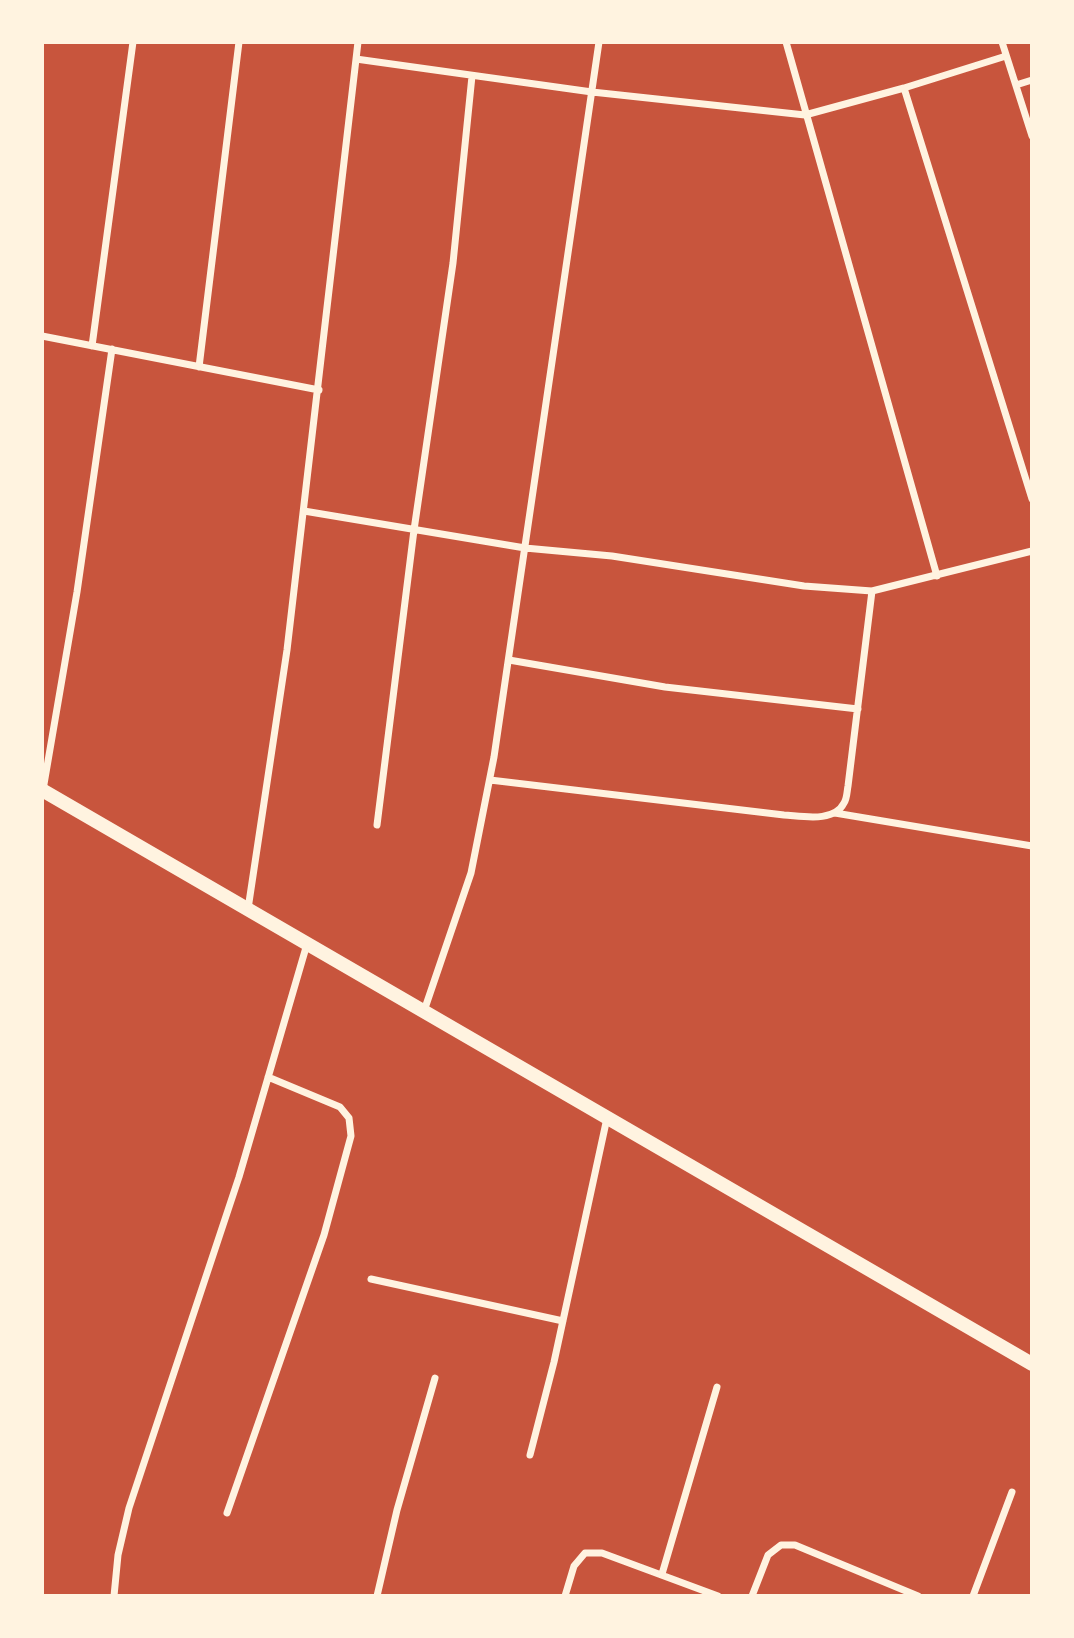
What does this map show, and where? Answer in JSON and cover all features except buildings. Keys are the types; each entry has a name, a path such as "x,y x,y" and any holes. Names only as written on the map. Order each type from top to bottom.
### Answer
{"main road":[{"path":"43,790 1032,1363"}],"street":[{"path":"92,346 133,42"},
{"path":"199,367 239,42"},
{"path":"248,909 288,650 358,42"},
{"path":"424,1011 471,873 490,780 599,42"},
{"path":"786,42 937,576"},
{"path":"1002,42 1032,136"},
{"path":"356,59 592,92 805,115 1006,56"},
{"path":"377,825 414,530 453,263 472,76"},
{"path":"1016,85 1032,80"},
{"path":"904,88 1032,499"},
{"path":"42,336 318,390"},
{"path":"43,790 77,592 112,349"},
{"path":"304,511 525,548 612,556 804,586 872,591 1032,551"},
{"path":"835,813 844,803 872,591"},
{"path":"509,660 664,687 858,709"},
{"path":"490,780 784,815 816,817 835,813 1032,846"},
{"path":"114,1596 118,1555 129,1508 240,1177 307,944"},
{"path":"227,1513 324,1235 351,1136 349,1118 340,1107 268,1077"},
{"path":"530,1455 564,1321 607,1118"},
{"path":"372,1279 564,1321"},
{"path":"377,1596 397,1510 435,1378"},
{"path":"662,1574 718,1387"},
{"path":"973,1596 1012,1492"},
{"path":"752,1596 768,1556 781,1545 795,1545 918,1596"},
{"path":"565,1596 574,1566 585,1553 602,1553 718,1596"}]}
